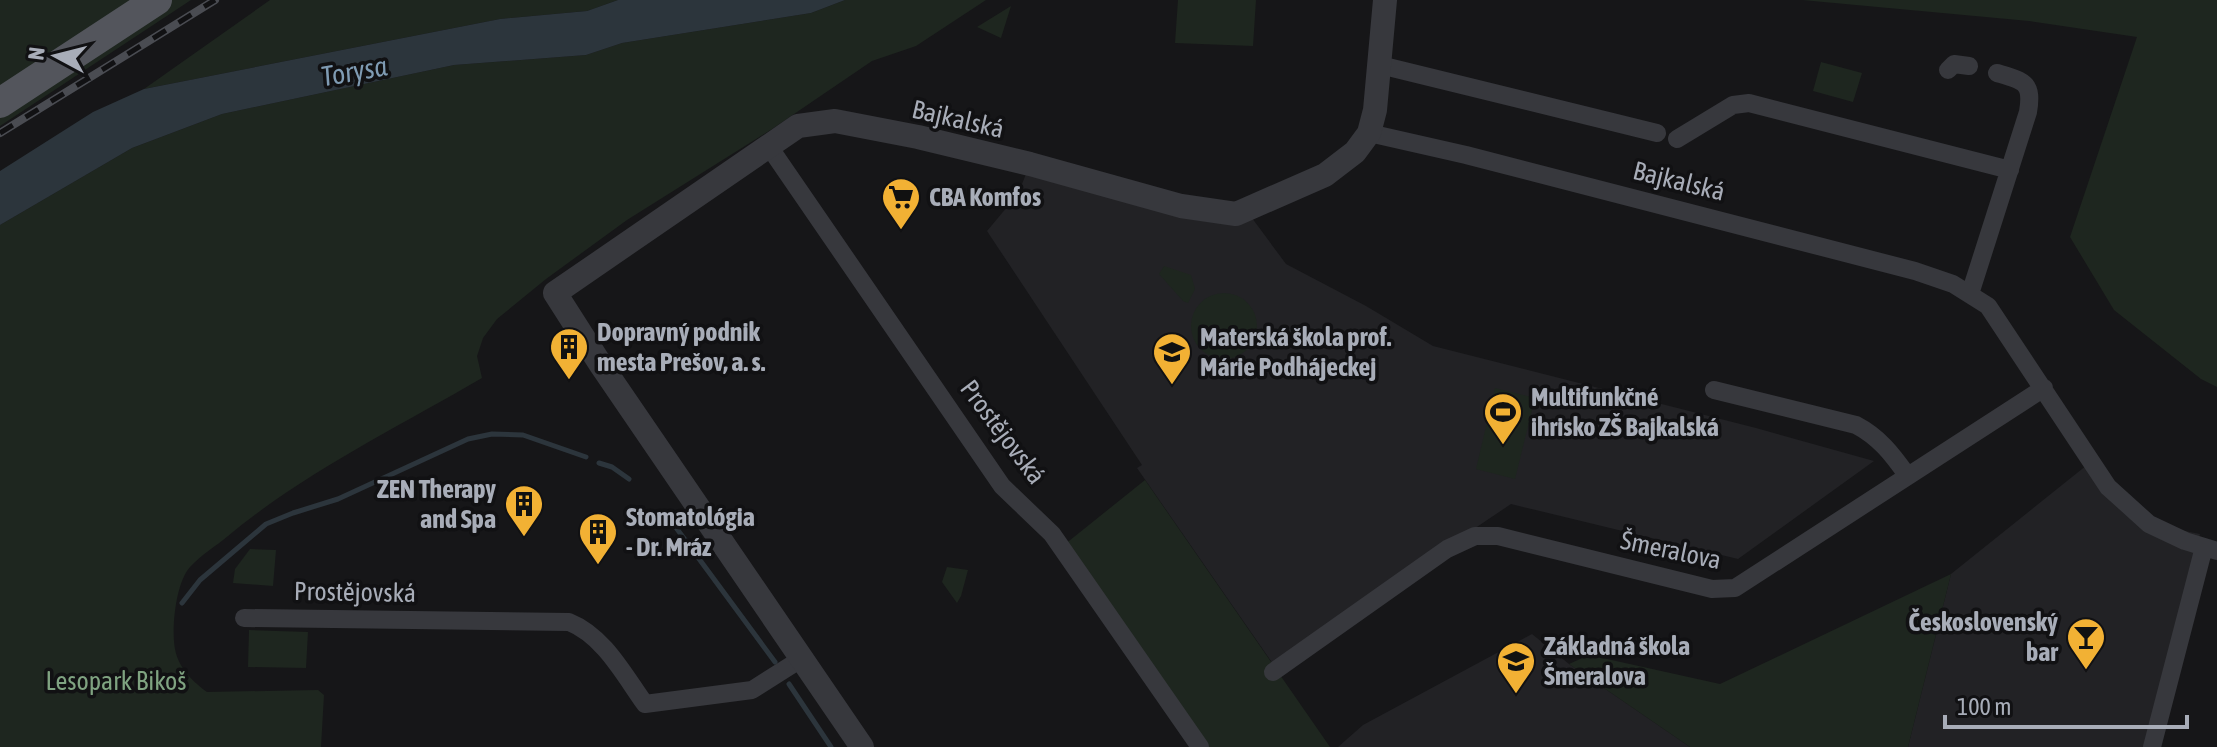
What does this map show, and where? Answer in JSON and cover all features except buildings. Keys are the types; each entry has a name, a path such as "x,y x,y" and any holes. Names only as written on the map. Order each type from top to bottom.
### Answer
{"main road":[{"path":"0,103 157,0"}],"street":[{"path":"1369,133 1375,110 1385,0"},
{"path":"1948,70 1954,64 1969,66"},
{"name":"Bajkalská","path":"1380,65 1657,133"},
{"path":"1970,294 2031,96 2020,80 1997,73"},
{"name":"Bajkalská","path":"1677,139 1733,105 1749,103 2010,170"},
{"name":"Bajkalská","path":"801,659 555,293 798,126 835,121 1030,164 1181,206 1236,214 1325,175 1355,152 1369,133 1466,155 1930,275 1988,306 2108,487 2149,524 2210,549"},
{"name":"Prostějovská","path":"768,145 1002,486 1052,534 1200,747"},
{"name":"Šmeralova","path":"1273,672 1447,549 1475,536 1498,536 1712,589 1735,588 2044,388"},
{"path":"1714,390 1856,425 1873,434 1907,475"},
{"path":"2152,747 2210,549"},
{"name":"Prostějovská","path":"244,618 569,622 584,628 599,641 645,704 752,690 801,659"},
{"path":"801,659 862,747"}],"shaded area":[{"path":"1030,164 1249,214 1286,264 1433,346 1874,461 1738,559 1511,504 1273,664 1137,468 1142,465 987,231 1018,194"},
{"path":"2097,457 2124,495 2159,526 2200,534 2149,747 1908,747 1951,574"},
{"name":"Základná škola Šmeralova","path":"1532,634 1569,664 1690,747 1338,747 1363,725"}],"green space":[{"path":"0,0 191,0 0,126"},
{"path":"270,0 618,0 587,11 500,19 144,89"},
{"name":"Lesopark Bikoš","path":"845,0 986,0 916,46 872,61 772,129 627,220 497,319 483,338 477,356 482,378 287,492 204,555 185,574 174,618 175,649 183,668 207,692 318,690 324,695 321,747 0,747 0,225 132,148 222,114 454,65 586,55 622,43 811,13"},
{"path":"1178,0 1256,0 1253,46 1175,43"},
{"path":"1802,0 2217,0 2217,387 2201,379 2114,310 2070,237 2137,37 2029,21"},
{"path":"1011,6 1001,38 977,27"},
{"path":"1821,62 1862,73 1853,102 1813,91"},
{"path":"1164,266 1191,275 1195,289 1188,303 1159,274"},
{"path":"1224,293 1237,296 1247,303 1254,313 1257,326 1254,339 1247,349 1237,356 1224,359 1211,356 1201,349 1194,339 1191,326 1194,313 1201,303 1211,296"},
{"name":"Multifunkčné ihrisko ZŠ Bajkalská","path":"1495,388 1535,398 1515,479 1476,469"},
{"path":"1145,480 1330,747 1202,747 1059,549"},
{"path":"250,549 276,550 273,586 233,583 235,569"},
{"path":"947,567 968,570 957,603 942,582"},
{"path":"1951,574 1908,747 1690,747 1569,664 1589,655 1720,684"},
{"path":"249,630 308,632 306,668 248,667"}],"water":[{"name":"Torysa","path":"618,0 845,0 811,13 622,43 586,55 454,65 222,114 132,148 0,225 0,171 93,112 144,89 500,19 587,11"}],"waterway":[{"path":"182,603 200,580 266,524 338,499 468,439 492,434 523,435 586,457"},
{"path":"599,463 612,467 629,479"},
{"path":"666,514 775,662"},
{"path":"789,684 831,747"}],"railway":[{"path":"0,133 215,0"}],"place":[{"name":"CBA Komfos","path":"901,231"},
{"name":"Dopravný podnik mesta Prešov, a. s.","path":"569,381"},
{"name":"Materská škola prof. Márie Podhájeckej","path":"1172,386"},
{"name":"Multifunkčné ihrisko ZŠ Bajkalská","path":"1503,446"},
{"name":"ZEN Therapy and Spa","path":"524,538"},
{"name":"Stomatológia - Dr. Mráz","path":"598,566"},
{"name":"Československý bar","path":"2086,671"},
{"name":"Základná škola Šmeralova","path":"1516,695"}]}
